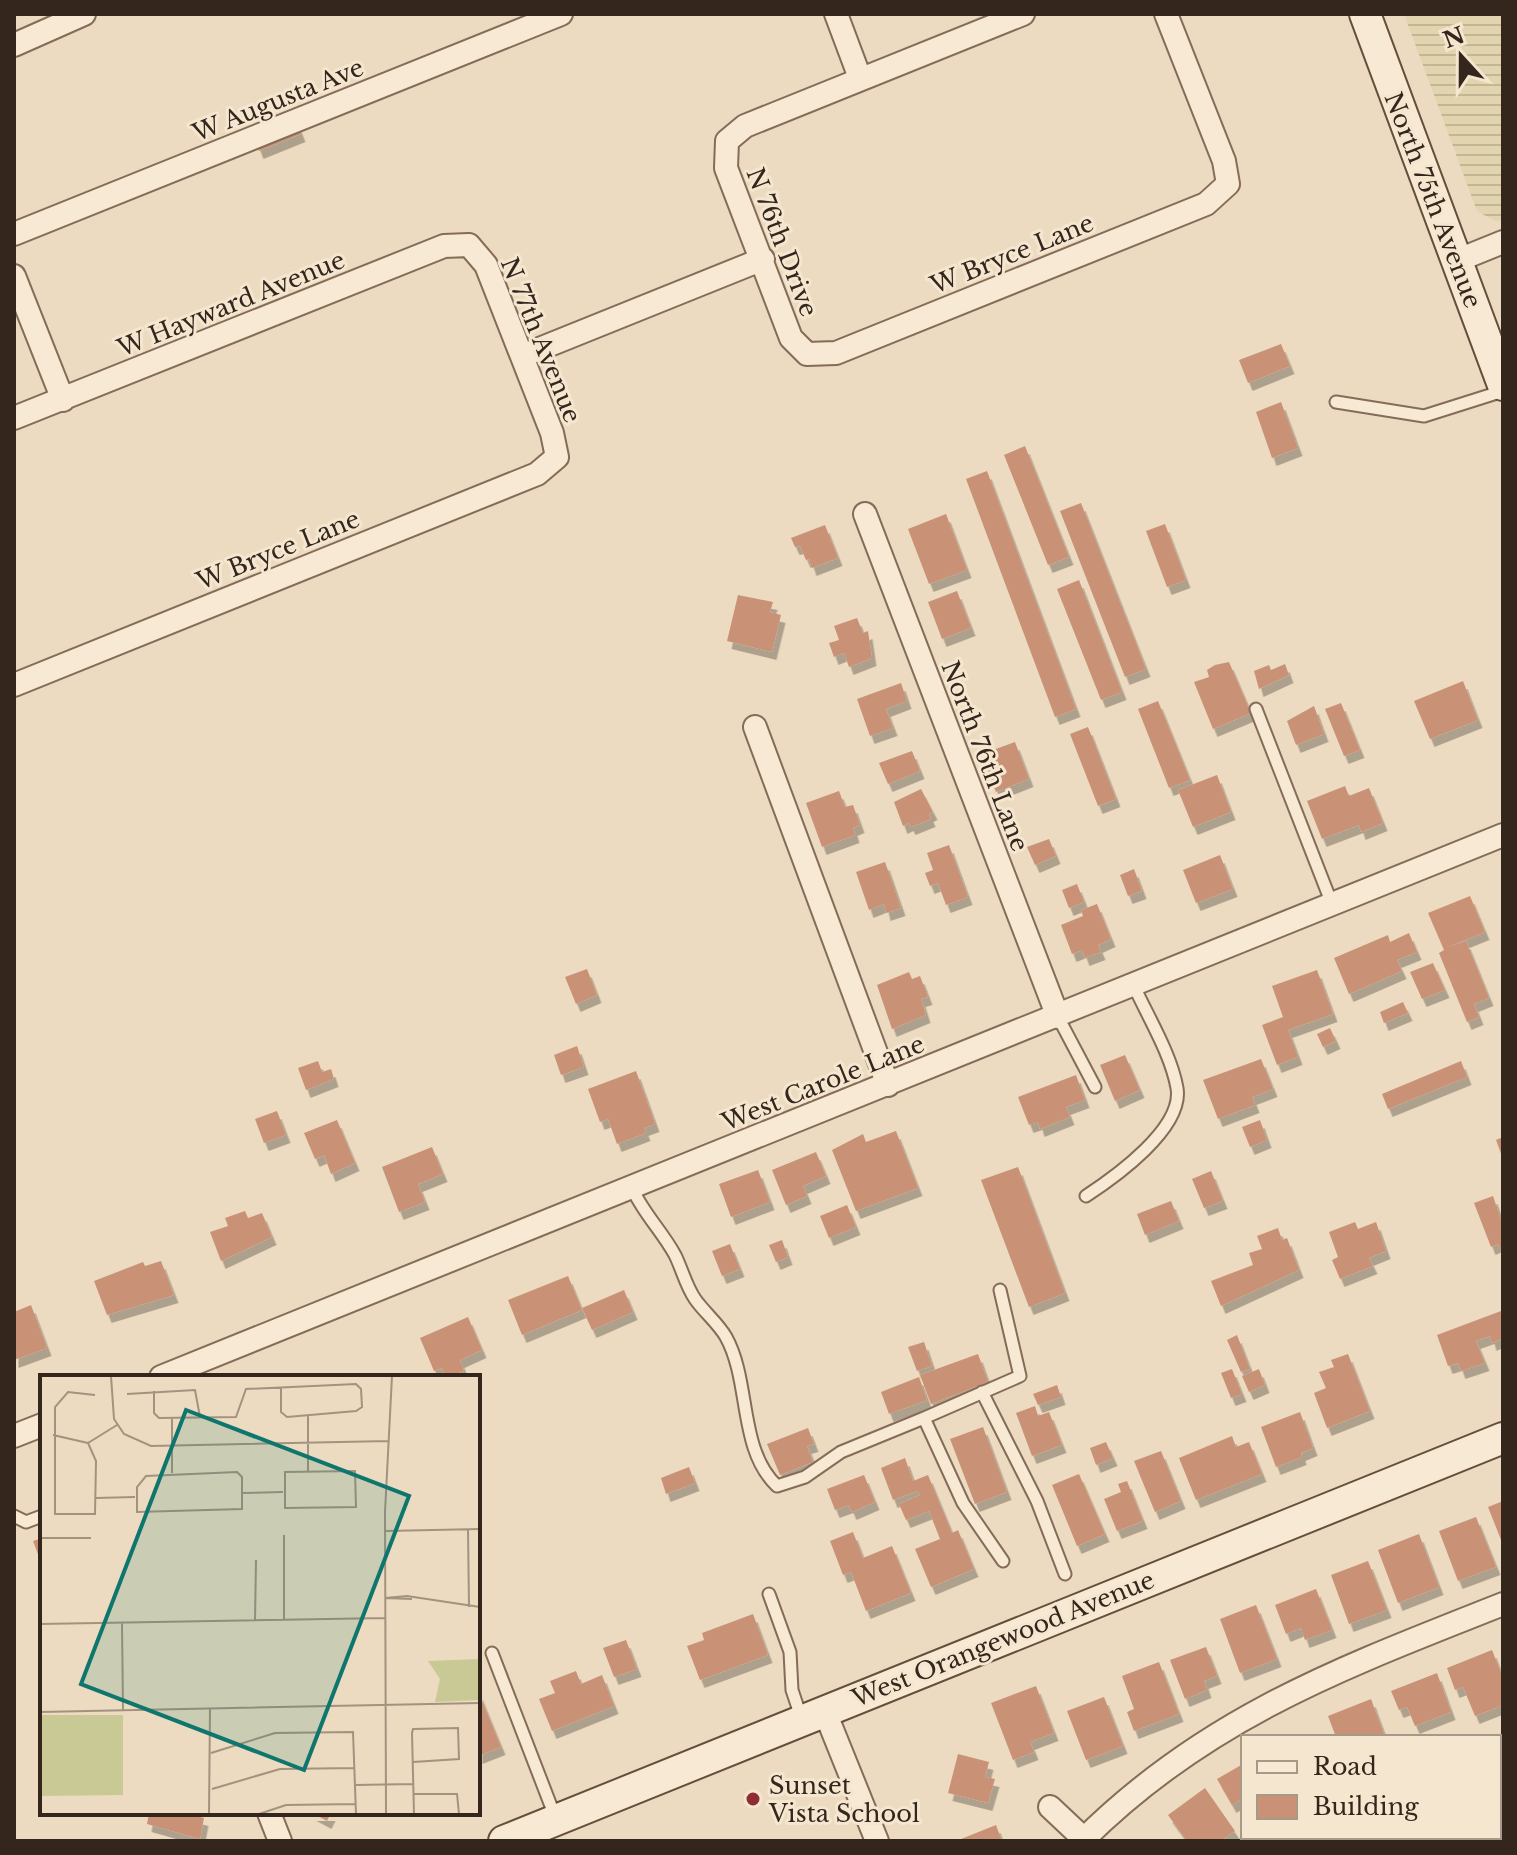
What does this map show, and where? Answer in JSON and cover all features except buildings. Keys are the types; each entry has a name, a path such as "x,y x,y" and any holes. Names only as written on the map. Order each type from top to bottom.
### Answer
{"street":[{"path":"14,45 84,14"},
{"name":"W Augusta Ave","path":"14,234 561,14"},
{"path":"836,14 860,78 1023,14"},
{"name":"W Bryce Lane","path":"807,354 836,353 1206,204 1228,184 1224,161 1166,14"},
{"name":"North 75th Avenue","path":"1365,14 1503,388"},
{"name":"N 76th Drive","path":"807,354 791,338 726,168 727,141 745,126 860,78"},
{"path":"1456,261 1503,242"},
{"name":"N 77th Avenue","path":"469,245 486,265 552,433 557,457"},
{"name":"W Hayward Avenue","path":"14,418 444,246 469,245"},
{"path":"522,356 763,259"},
{"path":"14,276 63,400"},
{"name":"W Bryce Lane","path":"14,685 537,474 557,457"},
{"name":"North 76th Lane","path":"865,514 1058,1017"},
{"path":"755,727 888,1085"},
{"name":"West Carole Lane","path":"166,1375 1503,835"},
{"path":"14,1436 40,1426"},
{"name":"West Orangewood Avenue","path":"504,1841 1503,1438"},
{"path":"1050,1807 1083,1840 1177,1759 1259,1708 1346,1667 1503,1604"},
{"path":"813,1716 877,1841"},
{"path":"270,1815 280,1841"}],"lane":[{"path":"1336,402 1424,416 1503,388"},
{"path":"1256,709 1332,904"},
{"path":"1086,1196 1124,1171 1172,1117 1177,1103 1173,1075 1134,986"},
{"path":"1058,1017 1095,1087"},
{"path":"632,1188 640,1206 674,1252 694,1298 726,1337 738,1371 756,1451 769,1478 777,1486 805,1477 841,1452 1020,1376 1000,1290"},
{"path":"982,1392 1037,1501 1065,1574"},
{"path":"924,1418 963,1503 1003,1561"},
{"path":"14,1516 26,1522 40,1517"},
{"path":"769,1594 790,1652 792,1690 813,1716"},
{"path":"492,1653 556,1820"}],"shaded area":[{"path":"1404,14 1503,14 1503,220 1495,221 1477,211"}],"place":[{"name":"Sunset Vista School","path":"753,1799"}]}
